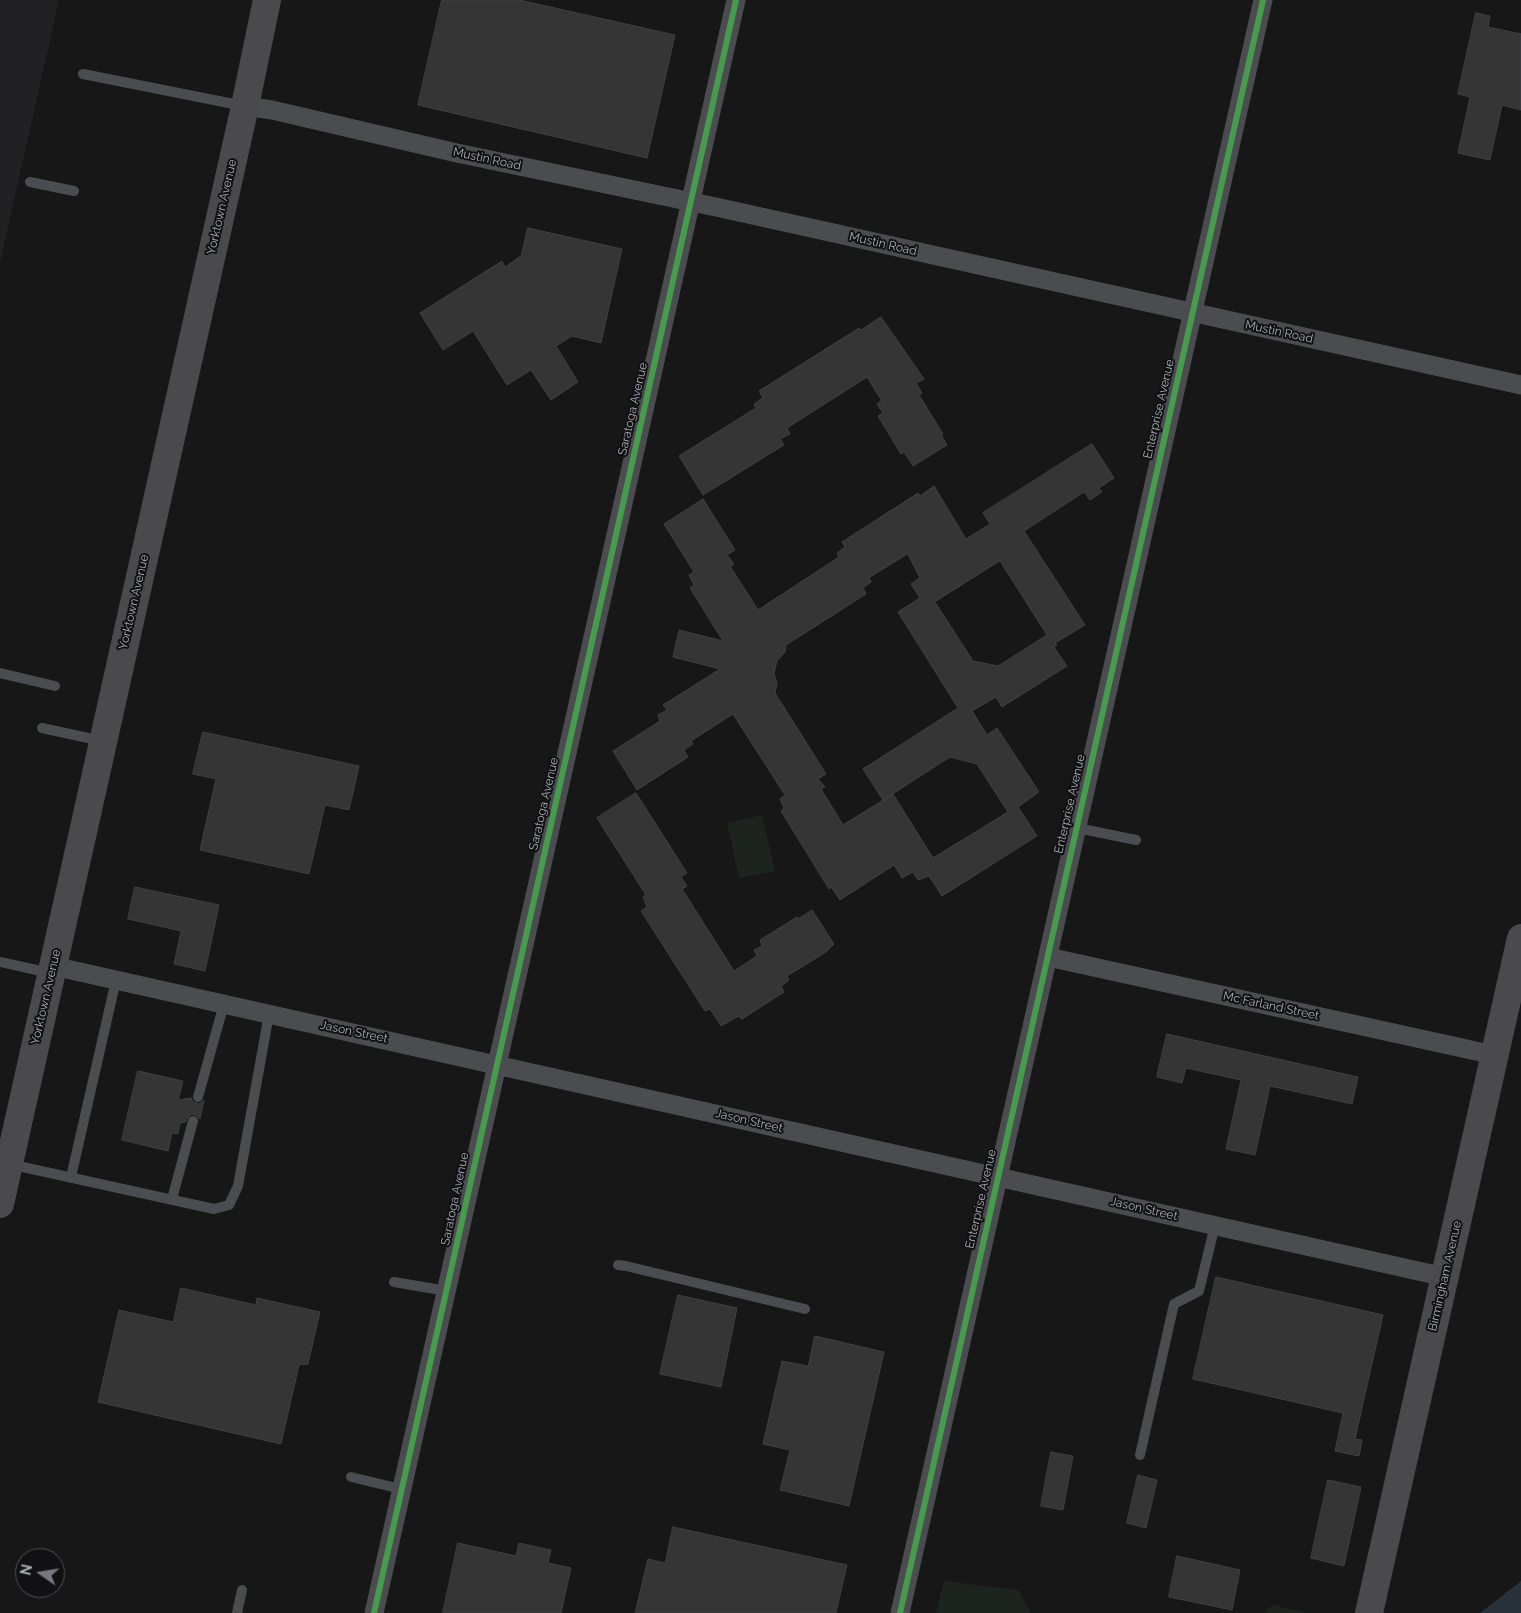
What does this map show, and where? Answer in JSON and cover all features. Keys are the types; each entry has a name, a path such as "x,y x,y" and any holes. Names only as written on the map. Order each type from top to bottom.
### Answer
{"main road":[{"name":"Yorktown Avenue","path":"0,1204 267,0"},
{"name":"Birmingham Avenue","path":"1369,1613 1521,938"}],"street":[{"name":"Saratoga Avenue","path":"374,1613 736,0"},
{"name":"Enterprise Avenue","path":"900,1613 1263,0"},
{"name":"Mustin Road","path":"245,106 272,110 457,153 691,201 1521,385"},
{"name":"Mc Farland Street","path":"1048,957 1494,1055"},
{"name":"Jason Street","path":"52,970 116,980 1445,1277"}],"lane":[{"path":"83,74 245,106"},
{"path":"30,182 74,191"},
{"path":"0,673 55,686"},
{"path":"42,728 103,742"},
{"path":"1076,828 1136,840"},
{"path":"0,962 52,970"},
{"path":"71,1177 116,980"},
{"path":"198,1097 224,1004"},
{"path":"9,1164 214,1209 229,1205 238,1186 269,1014"},
{"path":"172,1200 194,1121"},
{"path":"1140,1455 1174,1304 1199,1292 1215,1225"},
{"path":"618,1266 626,1266 805,1309"},
{"path":"394,1282 447,1291"},
{"path":"351,1477 401,1489"},
{"path":"237,1613 242,1590"}],"shaded area":[{"path":"0,0 59,0 0,263"},
{"path":"762,815 775,871 739,878 727,823"},
{"path":"944,1581 1018,1590 1031,1613 936,1613"},
{"path":"1521,1581 1521,1613 1480,1613"},
{"path":"1273,1605 1307,1613 1263,1613"}],"building":[{"path":"442,0 519,0 675,35 647,158 418,105"},
{"path":"1476,13 1490,16 1488,27 1521,34 1521,110 1502,105 1490,160 1458,153 1470,97 1458,94"},
{"path":"528,228 622,249 601,343 572,336 556,346 578,382 551,400 531,370 507,385 473,331 443,350 420,313 502,261 505,267 521,256"},
{"path":"881,317 924,379 916,383 922,393 919,395 943,434 941,435 947,445 913,466 904,452 901,454 878,416 883,413 877,404 882,401 867,377 787,428 790,434 780,439 784,445 703,495 679,456 756,408 754,404 763,398 759,391 859,328 861,330"},
{"path":"1092,444 1114,478 1099,488 1102,492 1090,500 1084,492 1024,531 1085,625 1055,643 1057,645 1054,647 1067,666 1002,707 996,697 972,711 987,735 997,728 1039,792 1018,807 1037,836 942,896 929,876 918,880 913,872 902,878 894,865 840,900 831,887 829,889 781,811 784,808 780,799 785,795 733,714 691,741 693,744 684,750 688,757 637,790 613,751 660,721 658,715 667,710 663,705 720,669 673,657 679,630 723,641 690,588 694,585 689,575 694,572 664,524 703,499 735,550 727,555 734,564 730,566 758,610 839,557 837,553 845,547 842,542 918,493 920,496 934,486 966,539 990,524 983,513","holes":["908,554 920,578 911,584 920,598 898,612 958,708 863,769 883,800 950,757 977,764 1008,812 933,858 893,794 843,825 821,789 825,787 818,779 826,774 775,693 777,683 774,673 777,661 785,652 786,645 866,594 863,588 871,582 869,578","1000,561 1047,635 998,666 973,661 935,602"]},
{"path":"203,732 359,766 349,810 325,805 309,874 200,850 216,779 193,774"},
{"path":"636,793 687,873 681,877 687,886 682,889 734,971 757,956 754,950 762,946 760,940 812,910 834,944 826,952 787,976 789,980 781,986 784,992 742,1019 739,1016 721,1026 710,1009 705,1011 641,911 647,907 643,897 646,895 597,818"},
{"path":"135,887 219,905 205,971 174,964 181,931 128,919"},
{"path":"1167,1034 1358,1077 1352,1104 1270,1086 1255,1155 1226,1149 1241,1080 1186,1068 1182,1083 1157,1077"},
{"path":"138,1071 183,1081 178,1100 191,1098 193,1102 199,1104 204,1100 200,1119 192,1114 186,1122 180,1123 178,1134 172,1133 168,1151 122,1140"},
{"path":"1216,1277 1383,1315 1355,1439 1362,1440 1359,1456 1335,1451 1343,1413 1193,1379"},
{"path":"181,1288 256,1305 257,1298 320,1312 308,1364 299,1365 281,1444 98,1402 119,1310 173,1322"},
{"path":"678,1295 737,1308 721,1387 660,1374"},
{"path":"815,1336 884,1352 849,1506 780,1490 790,1450 763,1444 782,1361 808,1366"},
{"path":"1051,1452 1073,1456 1063,1510 1041,1506"},
{"path":"1138,1475 1157,1480 1146,1528 1127,1523"},
{"path":"1328,1480 1361,1487 1344,1566 1311,1558"},
{"path":"673,1527 847,1565 836,1613 635,1613 648,1559 665,1563"},
{"path":"458,1543 516,1556 519,1543 551,1550 548,1563 571,1568 561,1613 443,1613"},
{"path":"1177,1556 1240,1570 1232,1610 1169,1597"}],"cycle path":[{"path":"374,1613 736,0"},
{"path":"900,1613 1263,0"}]}
